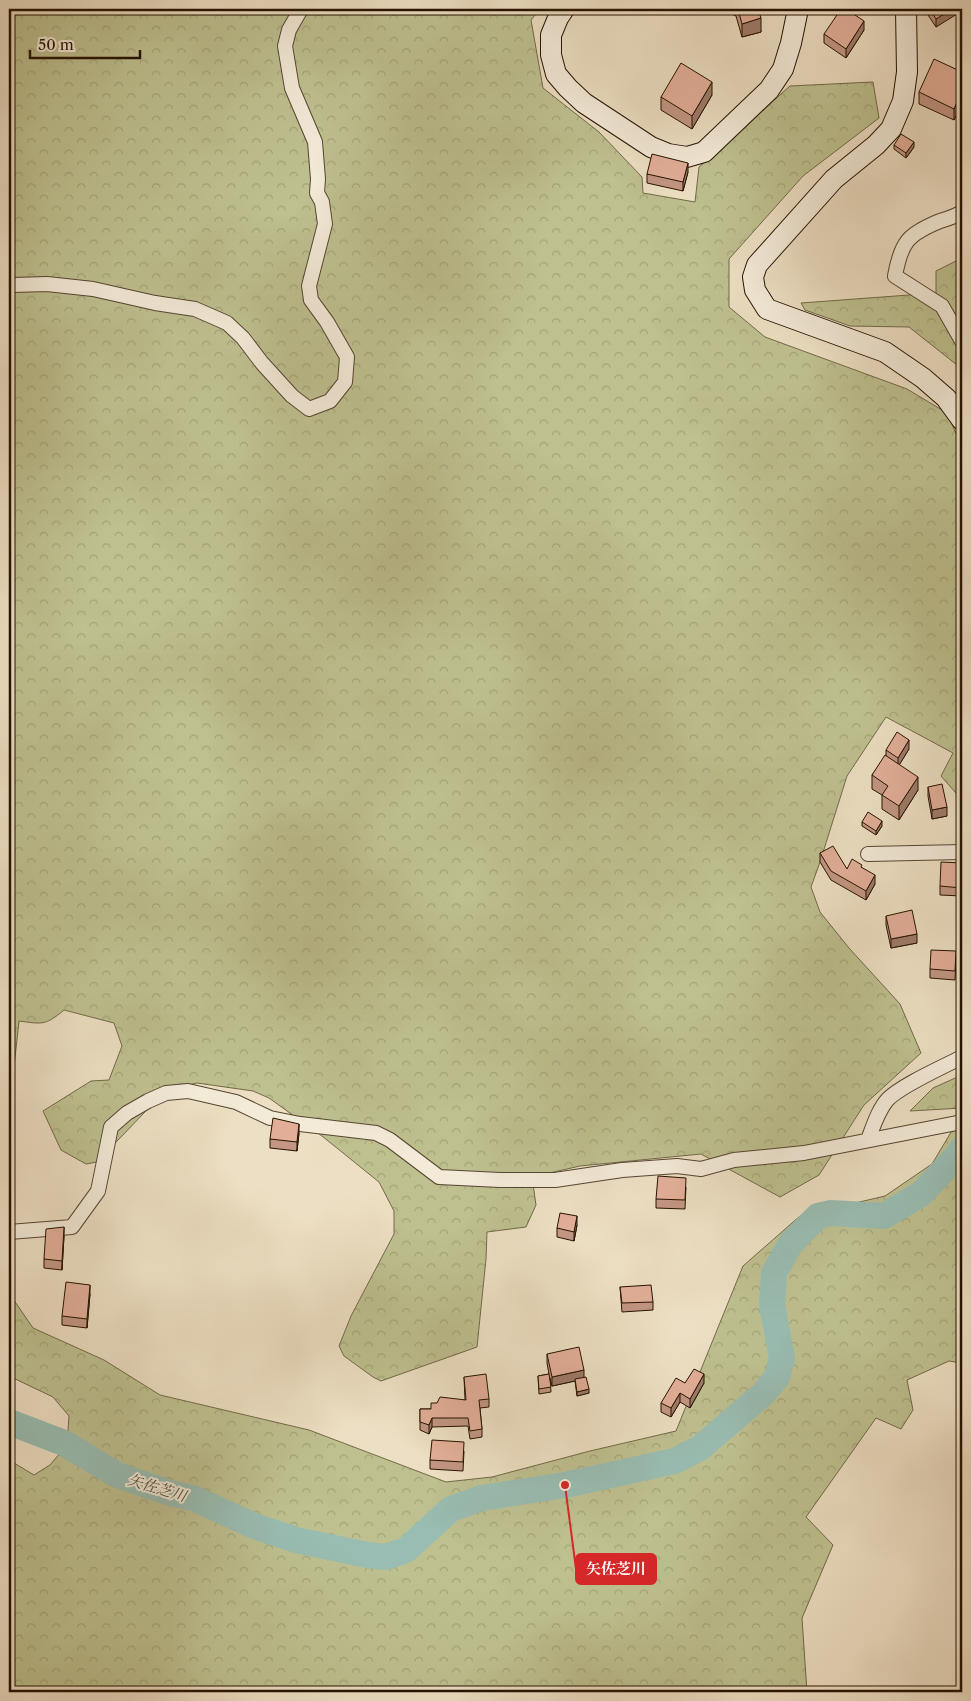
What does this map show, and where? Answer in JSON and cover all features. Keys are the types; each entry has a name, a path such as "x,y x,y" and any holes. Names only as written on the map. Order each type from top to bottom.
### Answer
{"street":[{"path":"9,287 13,285 56,285 195,309 227,323 243,338 262,363 292,396 309,409 330,401 345,382 347,357 327,322 311,300 309,286 325,224 322,202 317,193 318,179 314,142 292,88 285,46 289,30 301,9"},
{"path":"564,9 551,35 551,55 556,74 584,103 651,148 668,154 687,157 704,152 769,90 783,69 798,9"},
{"path":"906,9 907,72 903,101 891,129 834,179 757,265 754,277 755,290 768,309 886,352 924,378 946,398 962,420"},
{"path":"962,212 921,229 907,240 899,256 895,276 942,306 962,341"},
{"path":"868,854 962,852"},
{"path":"868,1140 879,1114 888,1099 904,1088 962,1058"},
{"path":"9,1232 72,1227 98,1191 111,1127 148,1101 166,1094 188,1091 236,1102 270,1118 300,1124 376,1133 390,1140 440,1177 500,1180 555,1180 622,1170 677,1166 701,1169 734,1160 804,1154 962,1122"}],"green space":[{"path":"9,9 540,9 531,20 543,88 599,132 642,177 643,193 695,202 699,167 790,86 873,82 879,118 803,176 729,259 729,307 765,337 907,389 947,413 962,447 962,531 957,595 962,680 962,800 941,776 953,753 886,717 847,776 811,887 820,912 849,948 900,1004 921,1053 864,1105 819,1175 780,1197 701,1154 580,1166 532,1177 536,1205 526,1227 487,1232 477,1347 381,1381 344,1356 339,1346 351,1316 394,1234 394,1211 379,1182 322,1136 269,1098 253,1091 197,1083 166,1090 97,1162 86,1164 61,1150 43,1111 91,1081 109,1080 122,1046 114,1023 64,1010 43,1023 19,1021 9,1113"},
{"path":"962,258 962,369 909,327 850,326 805,310 801,303 936,293 936,271"},
{"path":"962,1075 962,1108 910,1111 933,1088"},
{"path":"962,1114 962,1363 949,1361 907,1380 913,1410 901,1429 876,1418 806,1517 833,1545 802,1618 807,1692 9,1692 9,1460 34,1475 50,1465 67,1445 69,1416 53,1397 9,1376 9,1293 33,1328 104,1360 160,1395 309,1430 446,1482 492,1477 676,1431 743,1266 800,1216 885,1196 932,1164"}],"building":[{"path":"738,9 758,9 761,18 742,24"},
{"path":"841,9 846,9 864,21 846,49 824,34"},
{"path":"930,9 952,9 936,19"},
{"path":"934,59 962,72 962,105 957,102 954,109 919,92"},
{"path":"681,63 712,82 692,116 661,97"},
{"path":"901,134 914,142 906,153 894,145"},
{"path":"652,154 688,163 683,182 647,174"},
{"path":"897,732 909,740 898,758 886,750"},
{"path":"885,755 918,777 899,806 882,795 888,786 872,775"},
{"path":"942,784 947,807 932,810 928,787"},
{"path":"868,812 882,821 876,831 862,822"},
{"path":"833,846 847,869 852,859 875,875 866,891 831,871 820,853"},
{"path":"941,862 962,863 962,888 940,886"},
{"path":"912,910 917,934 891,939 886,916"},
{"path":"931,950 956,951 955,971 930,969"},
{"path":"273,1118 299,1124 297,1142 270,1139"},
{"path":"658,1176 686,1178 685,1200 656,1199"},
{"path":"560,1213 577,1216 574,1232 557,1228"},
{"path":"64,1227 62,1261 44,1259 46,1229"},
{"path":"66,1282 90,1285 87,1319 62,1316"},
{"path":"651,1285 653,1302 622,1303 620,1287"},
{"path":"579,1347 584,1370 552,1377 547,1354"},
{"path":"694,1369 704,1374 690,1399 680,1393 671,1408 661,1403 676,1378 685,1383"},
{"path":"486,1374 489,1399 479,1400 482,1429 470,1431 468,1418 432,1418 429,1425 420,1422 420,1409 431,1409 431,1403 437,1403 440,1397 466,1400 464,1377"},
{"path":"549,1374 551,1387 539,1389 538,1376"},
{"path":"586,1377 589,1389 577,1392 575,1379"},
{"path":"432,1440 464,1442 463,1462 430,1460"}],"waterway":[{"name":"矢佐芝川","path":"9,1422 64,1443 117,1475 170,1493 193,1498 254,1526 296,1540 367,1555 386,1557 406,1550 451,1509 482,1498 565,1485 675,1461 700,1448 764,1393 777,1377 782,1358 772,1305 774,1273 791,1243 818,1216 831,1213 884,1216 921,1194 962,1149"}],"place":[{"name":"矢佐芝川","path":"565,1485"}]}
